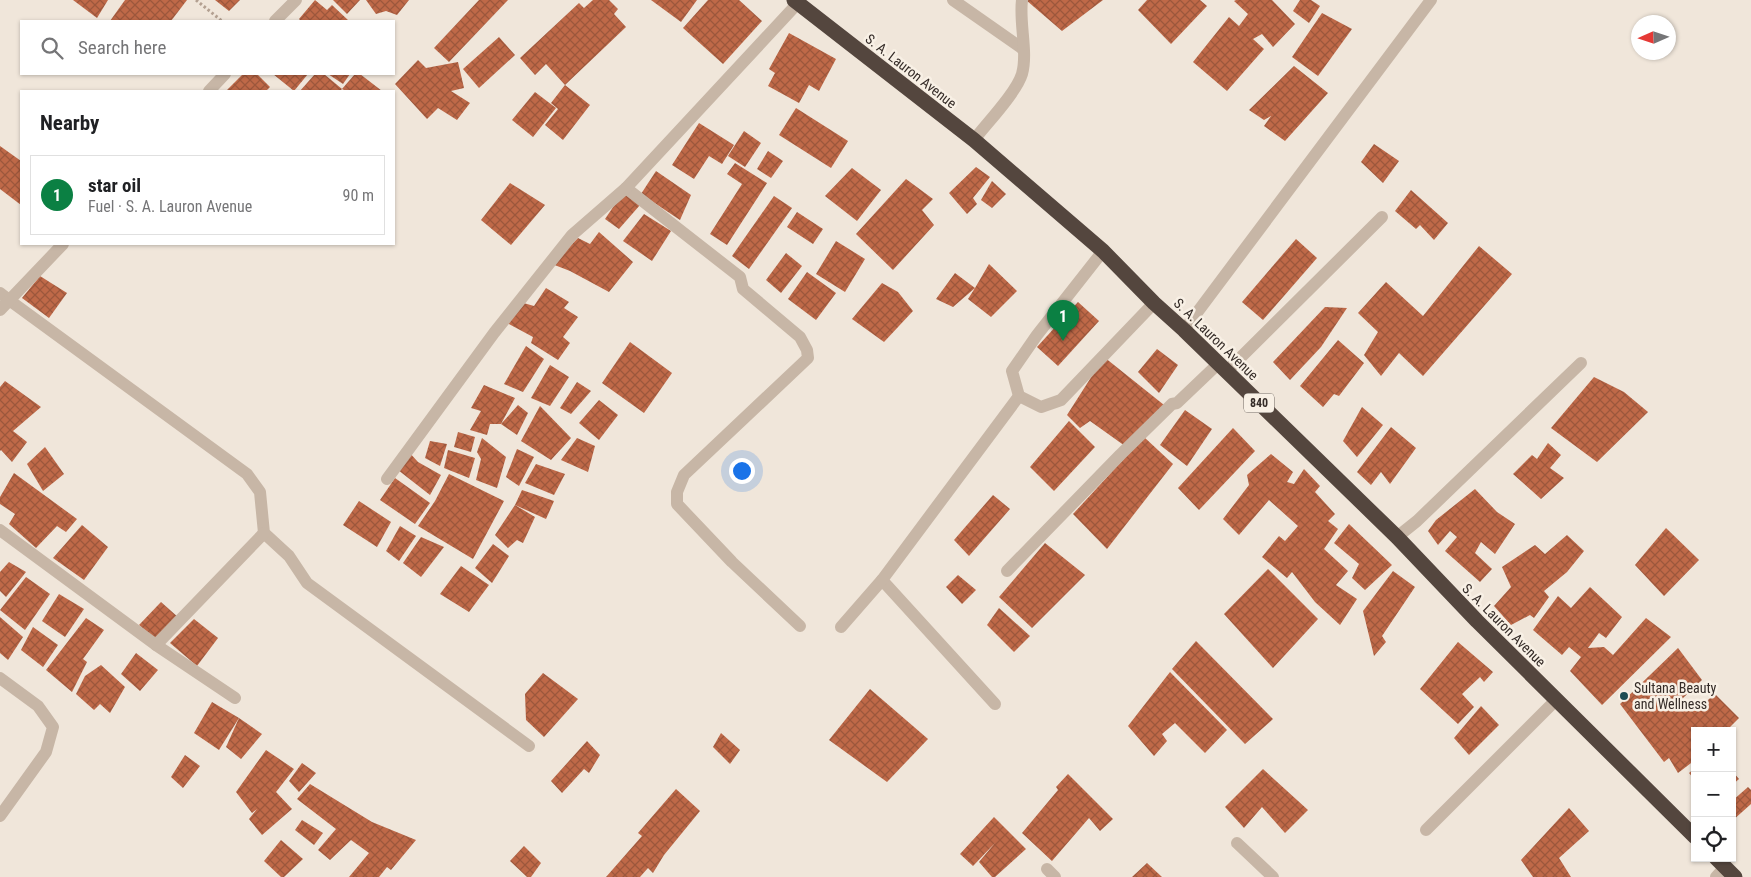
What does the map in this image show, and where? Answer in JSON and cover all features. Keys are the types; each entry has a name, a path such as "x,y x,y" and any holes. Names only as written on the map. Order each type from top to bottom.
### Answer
{"highway":[{"name":"S. A. Lauron Avenue","path":"796,2 974,140 1103,251 1154,303 1223,367 1397,537 1477,622 1691,833"}],"street":[{"path":"277,20 296,0"},
{"path":"953,0 1023,50"},
{"path":"974,140 1016,87 1022,73 1023,50 1020,11 1022,0"},
{"path":"1184,330 1431,0"},
{"path":"387,479 494,333 572,235 626,188 796,2"},
{"path":"209,90 224,75"},
{"path":"626,188 740,277 743,289 800,337 807,350 808,358 684,475 677,492 677,504 732,562 800,626"},
{"path":"1007,570 1172,404 1176,403 1223,367 1382,217"},
{"path":"0,310 5,297 62,245"},
{"path":"1103,251 1037,335 1012,371 1019,396 1041,407 1061,400 1154,303"},
{"path":"5,297 247,474 260,492 264,533 289,556 307,583 529,746"},
{"path":"1397,537 1417,521 1581,363"},
{"path":"841,627 882,580 1019,396"},
{"path":"0,530 156,645 235,698"},
{"path":"156,645 264,533"},
{"path":"882,580 995,704"},
{"path":"0,678 38,706 53,726 46,752 0,816"},
{"path":"1426,830 1556,700"},
{"path":"1237,843 1273,877"}],"path":[{"path":"196,0 221,20"}],"building":[{"path":"73,0 108,0 97,18"},
{"path":"125,0 187,0 172,20 111,20"},
{"path":"215,0 240,0 229,11"},
{"path":"315,0 327,10 332,5 348,20 300,20"},
{"path":"333,0 360,0 347,14"},
{"path":"366,0 409,0 397,15 386,11 376,14"},
{"path":"479,0 508,0 449,62 434,48"},
{"path":"593,0 609,0 618,9 614,14 626,27 565,85 546,64 535,75 520,58 579,3 584,8"},
{"path":"651,0 697,0 681,22"},
{"path":"708,0 739,0 762,21 723,64 683,28"},
{"path":"1026,0 1103,0 1062,31"},
{"path":"1147,0 1200,0 1207,6 1171,44 1138,10"},
{"path":"1272,0 1295,24 1273,47 1262,34 1253,39 1264,49 1227,91 1193,62 1229,17 1239,26 1248,14 1234,1"},
{"path":"1300,0 1311,0 1320,6 1309,23 1293,11"},
{"path":"1322,13 1352,29 1318,76 1292,57"},
{"path":"789,33 836,59 819,91 809,85 799,103 768,86 775,73 769,69"},
{"path":"499,37 515,55 479,88 463,69"},
{"path":"418,60 426,68 458,62 464,88 451,91 470,103 457,120 438,108 427,119 395,84"},
{"path":"1294,66 1328,93 1285,141 1264,126 1271,116 1264,120 1249,110"},
{"path":"242,75 258,75 270,87 267,90 227,90"},
{"path":"274,75 307,75 293,90"},
{"path":"314,75 325,75 342,89 341,90 301,90"},
{"path":"330,75 349,75 343,84"},
{"path":"354,75 361,75 381,90 344,90 342,89"},
{"path":"565,85 590,105 563,140 545,125 558,109 551,103"},
{"path":"535,92 556,108 533,137 512,120"},
{"path":"796,108 848,141 831,168 779,135"},
{"path":"699,123 734,145 722,164 709,156 694,179 672,165"},
{"path":"744,131 761,143 745,167 728,156"},
{"path":"1374,144 1399,161 1383,183 1361,162"},
{"path":"0,146 20,160 20,204 0,189"},
{"path":"768,151 783,161 771,178 757,169"},
{"path":"735,163 767,183 727,245 710,234 742,184 727,174"},
{"path":"976,167 990,177 973,198 977,204 967,214 949,193"},
{"path":"852,168 881,190 857,221 825,196"},
{"path":"656,171 691,195 680,220 641,194"},
{"path":"906,179 933,199 922,210 934,225 893,270 856,234"},
{"path":"992,181 1006,194 992,208 981,200"},
{"path":"510,183 545,205 511,245 481,220"},
{"path":"1411,190 1448,223 1434,240 1420,225 1416,229 1395,211"},
{"path":"624,191 640,205 619,229 605,219"},
{"path":"774,196 792,208 749,269 732,256"},
{"path":"797,212 823,229 813,244 787,227"},
{"path":"644,214 671,231 652,261 623,241"},
{"path":"599,232 633,262 609,292 570,271 552,264 578,238 590,244"},
{"path":"1296,239 1317,258 1263,320 1242,302"},
{"path":"836,241 865,259 845,292 816,274"},
{"path":"1479,246 1512,274 1423,376 1399,353 1381,376 1364,355 1378,332 1358,313 1386,282 1423,316"},
{"path":"786,253 802,266 781,293 766,280"},
{"path":"989,264 1017,291 991,317 968,299"},
{"path":"807,272 836,293 816,320 788,299"},
{"path":"955,273 975,288 953,307 936,299"},
{"path":"40,276 67,293 49,318 22,298"},
{"path":"882,283 898,292 913,311 884,342 852,319"},
{"path":"546,288 569,302 564,308 578,317 563,337 570,343 558,360 531,343 533,337 505,322 520,302 534,306"},
{"path":"1078,302 1099,321 1058,366 1037,347"},
{"path":"1325,307 1347,308 1321,347 1290,380 1273,362"},
{"path":"1338,340 1364,363 1339,396 1334,394 1323,407 1300,386"},
{"path":"630,342 672,373 644,413 602,383"},
{"path":"526,346 544,359 523,392 504,384"},
{"path":"1157,349 1178,365 1159,393 1138,372"},
{"path":"1104,357 1164,405 1125,446 1090,421 1080,428 1067,415"},
{"path":"550,365 569,377 550,406 531,398"},
{"path":"1594,377 1624,392 1648,412 1597,462 1551,428"},
{"path":"5,381 41,407 13,431 27,442 12,462 0,451 0,387"},
{"path":"577,382 591,391 571,414 560,408"},
{"path":"484,385 515,398 501,424 490,424 487,435 470,430 481,411 471,408"},
{"path":"599,400 618,415 599,440 579,423"},
{"path":"518,405 528,413 517,435 501,424"},
{"path":"540,406 571,438 551,460 521,441"},
{"path":"1362,407 1383,425 1357,457 1343,441"},
{"path":"1185,410 1212,429 1187,466 1160,445"},
{"path":"1069,421 1095,447 1054,491 1030,467"},
{"path":"1391,427 1416,448 1390,484 1381,472 1371,485 1357,472"},
{"path":"1233,428 1255,451 1199,510 1178,488"},
{"path":"458,432 475,437 471,452 454,447"},
{"path":"1144,437 1173,464 1107,549 1073,514"},
{"path":"482,438 506,457 497,488 476,480 481,459 477,452"},
{"path":"577,438 595,446 588,472 561,460"},
{"path":"430,441 447,444 440,466 425,458"},
{"path":"1548,443 1561,455 1550,468 1564,478 1541,499 1513,474 1532,455 1537,459"},
{"path":"45,447 64,474 43,491 27,464"},
{"path":"517,449 534,457 519,486 506,477"},
{"path":"448,450 475,458 469,478 444,468"},
{"path":"408,451 418,462 441,475 430,495 398,470"},
{"path":"1271,454 1293,472 1287,482 1294,484 1304,469 1320,486 1315,492 1335,514 1328,521 1338,529 1324,549 1348,571 1336,585 1357,599 1340,625 1315,602 1292,572 1287,578 1262,557 1279,536 1285,541 1298,526 1269,500 1239,535 1223,519 1249,485 1247,475"},
{"path":"536,464 565,474 554,495 525,483"},
{"path":"14,473 77,519 66,532 57,526 36,548 9,524 15,514 0,504 0,497"},
{"path":"449,474 504,501 473,559 418,526 435,501"},
{"path":"395,478 430,503 415,524 380,500"},
{"path":"1475,489 1497,512 1515,524 1495,554 1481,542 1475,553 1492,569 1480,582 1445,551 1457,537 1450,531 1438,545 1428,531 1436,520"},
{"path":"522,490 554,501 546,519 515,505"},
{"path":"993,495 1010,509 969,556 954,540"},
{"path":"359,501 391,522 377,547 343,525"},
{"path":"515,505 535,517 523,543 517,540 508,548 495,535"},
{"path":"1349,524 1392,565 1365,590 1352,578 1359,564 1334,543"},
{"path":"82,525 108,547 84,580 53,558"},
{"path":"400,526 416,536 399,561 386,551"},
{"path":"1666,528 1699,560 1664,596 1635,565"},
{"path":"1567,535 1584,551 1567,572 1544,591 1549,597 1534,618 1530,615 1511,625 1494,606 1511,587 1502,567 1535,545 1545,554"},
{"path":"421,537 444,547 421,577 403,563"},
{"path":"1045,543 1085,575 1032,628 999,597"},
{"path":"493,544 509,556 492,583 475,568"},
{"path":"9,562 26,572 6,597 0,591 0,572"},
{"path":"461,566 489,585 469,612 440,594"},
{"path":"1268,569 1318,619 1273,668 1224,614"},
{"path":"1393,571 1415,587 1382,636 1386,642 1374,656 1363,611"},
{"path":"958,575 976,590 962,604 946,587"},
{"path":"26,577 50,594 25,630 0,610"},
{"path":"1590,587 1622,617 1606,638 1599,633 1588,648 1604,647 1613,655 1646,618 1671,637 1602,705 1570,671 1581,657 1569,647 1562,655 1533,630 1558,596 1571,608"},
{"path":"59,594 84,609 65,637 42,621"},
{"path":"161,602 179,618 156,640 139,625"},
{"path":"999,608 1030,636 1014,652 987,625"},
{"path":"0,617 23,637 8,660 0,653"},
{"path":"86,618 104,630 83,659 87,662 72,692 46,670"},
{"path":"194,619 218,638 197,666 170,643"},
{"path":"33,627 58,645 43,667 21,650"},
{"path":"1196,641 1273,719 1245,744 1172,669"},
{"path":"1458,642 1493,672 1484,682 1480,677 1462,694 1474,707 1458,724 1420,689"},
{"path":"1678,648 1702,680 1682,699 1695,711 1715,694 1739,718 1730,727 1691,727 1691,763 1678,773 1669,758 1664,762 1620,704"},
{"path":"136,653 158,670 140,691 121,674"},
{"path":"101,665 125,687 110,713 100,704 94,710 76,694 85,676"},
{"path":"1170,672 1227,730 1205,753 1175,723 1162,734 1167,741 1154,756 1128,726"},
{"path":"543,673 578,699 544,737 526,720 525,694"},
{"path":"870,689 928,739 887,782 829,740"},
{"path":"212,702 239,718 219,750 194,733"},
{"path":"1481,706 1499,725 1469,755 1454,738"},
{"path":"239,718 262,734 241,759 226,747"},
{"path":"721,733 740,750 730,764 713,747"},
{"path":"587,741 600,755 589,773 584,769 562,793 551,781"},
{"path":"266,750 294,769 276,792 292,809 262,835 249,819 257,809 252,813 236,792"},
{"path":"185,755 200,766 183,788 171,777"},
{"path":"302,763 316,773 299,792 289,781"},
{"path":"1263,769 1308,810 1285,833 1262,807 1244,828 1225,807"},
{"path":"1068,774 1113,819 1100,831 1089,818 1052,861 1022,833 1058,790 1056,787"},
{"path":"310,784 372,822 416,840 391,870 387,867 379,877 349,877 369,853 351,840 330,860 318,850 336,829 297,799"},
{"path":"1748,787 1751,790 1751,804 1736,817 1736,817 1736,798"},
{"path":"676,789 700,811 664,855 653,873 648,868 640,877 606,877 642,836 638,833"},
{"path":"1569,808 1589,831 1559,858 1571,877 1533,877 1521,860"},
{"path":"994,817 1026,849 995,877 992,877 979,862 995,843 973,866 960,854"},
{"path":"302,820 323,833 314,845 295,830"},
{"path":"281,840 303,859 284,877 281,877 264,861"},
{"path":"524,846 541,863 531,877 527,877 510,861"},
{"path":"1147,863 1162,877 1132,877"}],"place":[{"name":"star oil","path":"1063,341"},
{"name":"Sultana Beauty and Wellness","path":"1624,696"}]}
